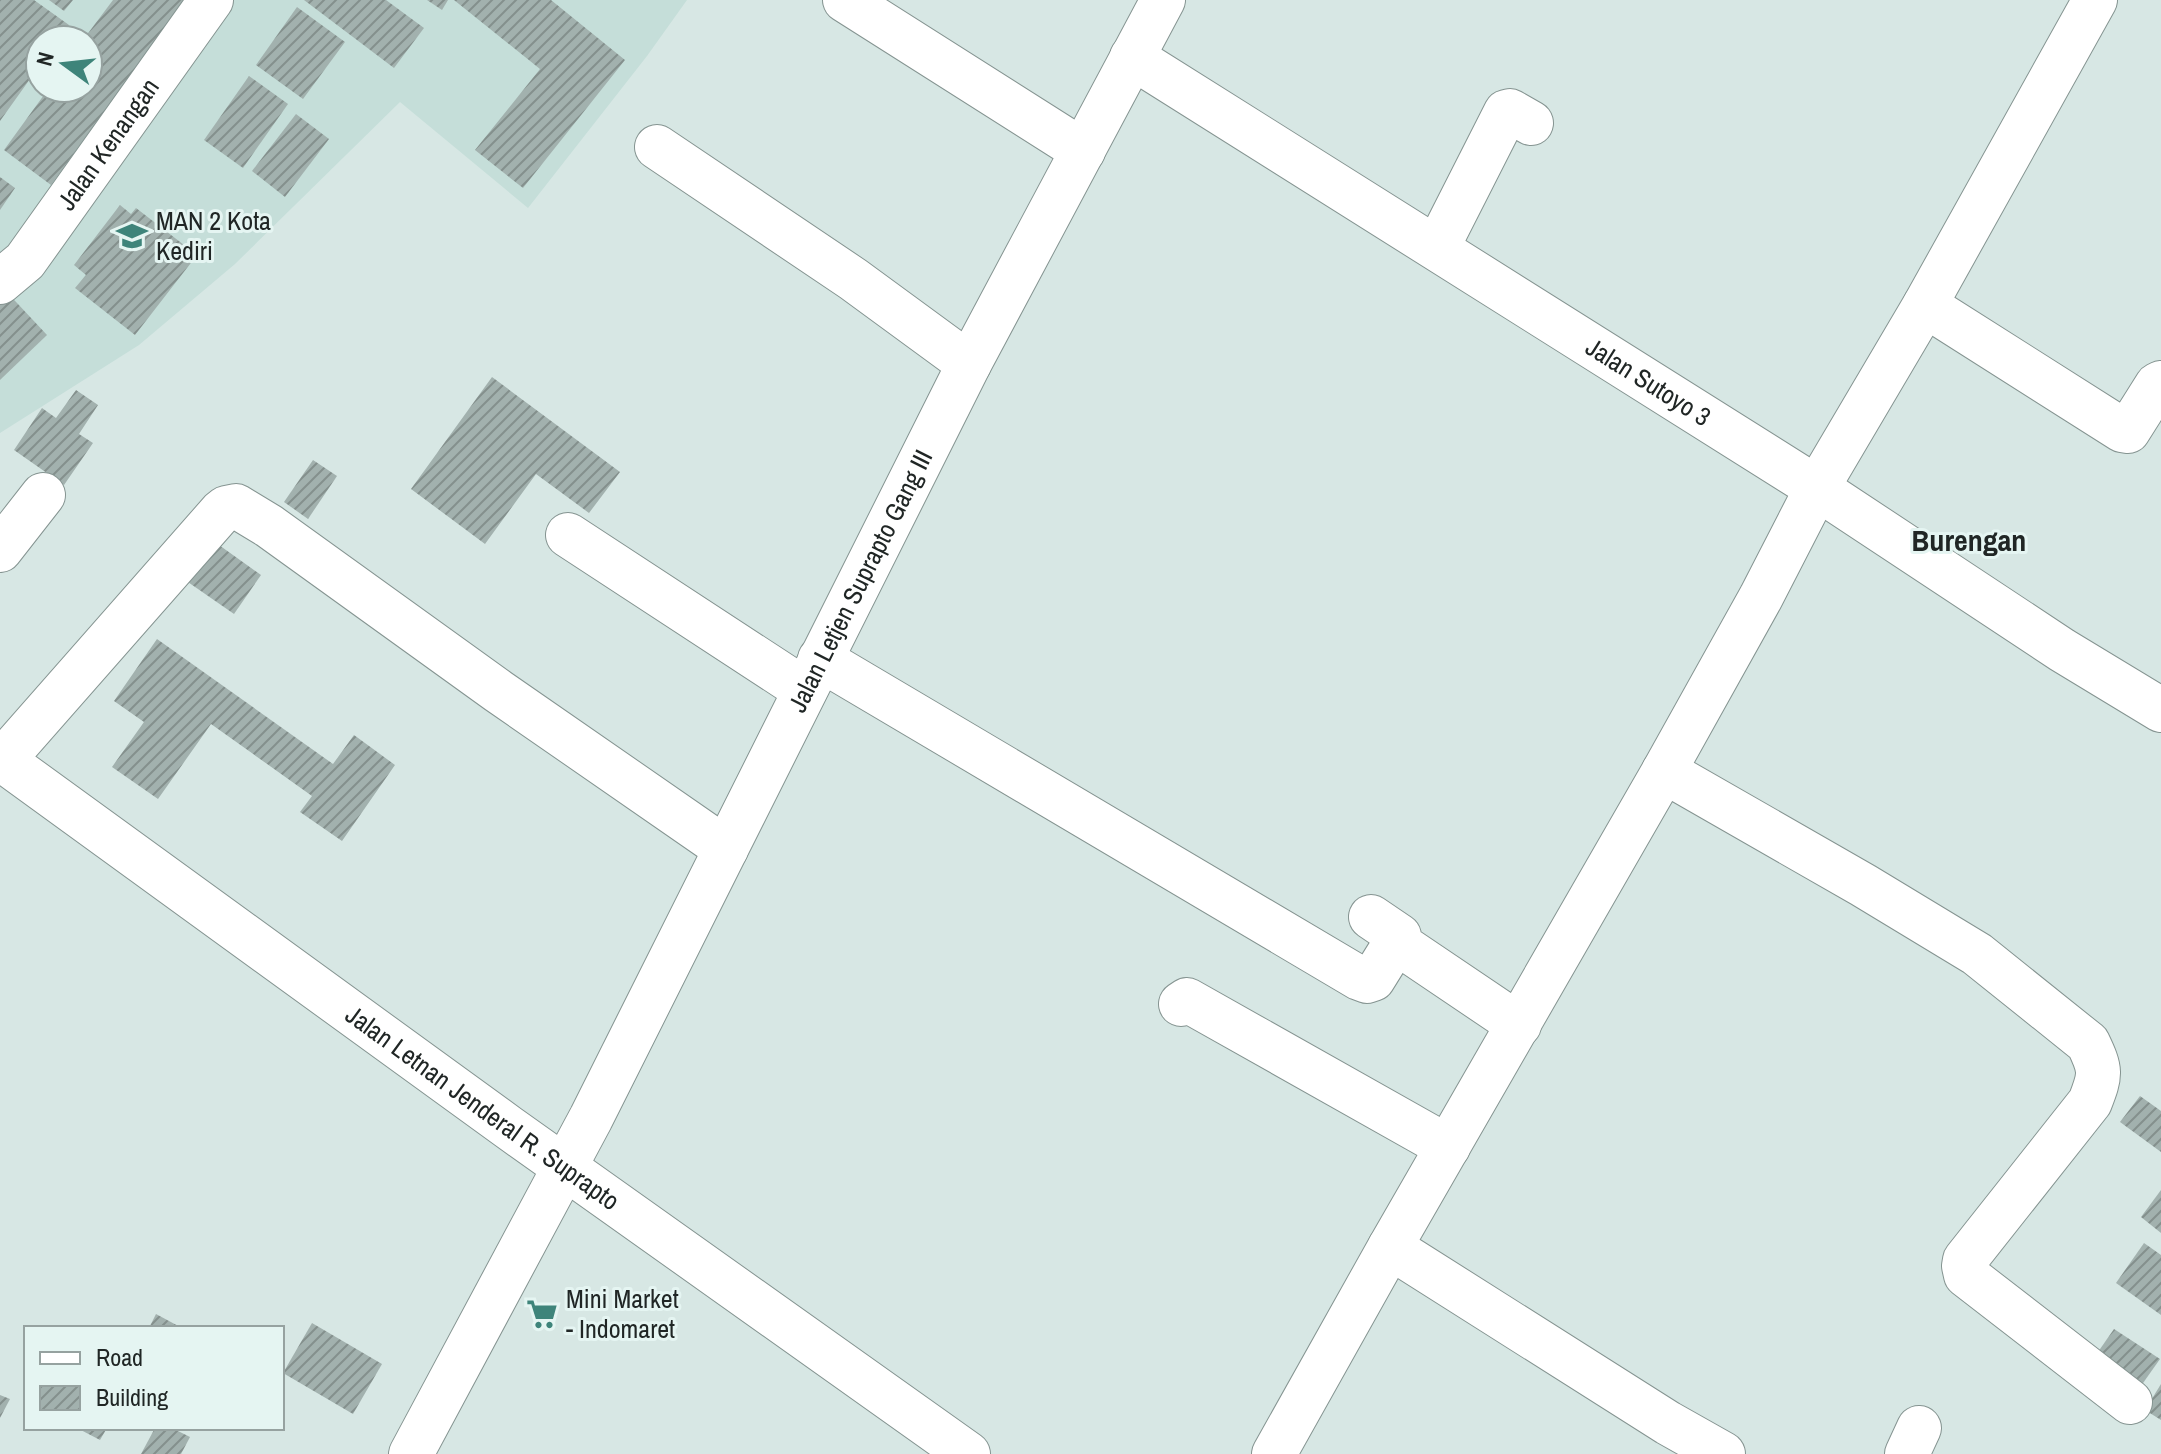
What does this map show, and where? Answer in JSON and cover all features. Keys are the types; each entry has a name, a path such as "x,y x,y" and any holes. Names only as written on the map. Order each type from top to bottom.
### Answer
{"street":[{"name":"Jalan Kenangan","path":"8,264 211,0"},
{"path":"845,0 1083,151"},
{"name":"Jalan Letjen Suprapto Gang III","path":"411,1454 591,1118 969,364 1163,0"},
{"path":"1274,1454 1664,771 1761,597 1817,488 1925,305 2095,0"},
{"name":"Jalan Sutoyo 3","path":"1132,57 1817,488 2062,650 2161,710"},
{"path":"1437,248 1506,112 1510,111 1531,123"},
{"path":"657,147 853,279 969,364"},
{"path":"1925,305 2122,430 2128,431 2161,383"},
{"path":"0,550 43,495"},
{"path":"1,759 221,512 236,506 269,526 498,691 726,849"},
{"path":"568,535 812,675 1359,978 1367,981 1373,979 1384,930 1519,1025"},
{"name":"Jalan Letnan Jenderal R. Suprapto","path":"1,759 563,1167 968,1454"},
{"path":"1664,771 1977,954 2088,1043 2100,1079 2090,1102 1965,1260 1964,1266 1966,1275 2130,1402"},
{"path":"1181,1004 1187,1000 1448,1147"},
{"path":"1390,1247 1668,1423 1723,1454"}],"shaded area":[{"name":"MAN 2 Kota Kediri","path":"0,0 687,0 528,208 400,102 235,264 139,345 0,433"}],"building":[{"path":"0,0 34,0 68,24 24,24 24,87 0,121"},
{"path":"49,0 73,0 64,11"},
{"path":"113,0 185,0 51,185 4,150 37,104 104,104 104,24 95,24"},
{"path":"304,0 386,0 424,28 394,68"},
{"path":"427,0 448,0 442,10"},
{"path":"454,0 551,0 625,60 523,188 475,150 540,69"},
{"path":"297,7 345,42 303,99 256,65"},
{"path":"249,76 288,104 243,168 204,140"},
{"path":"296,114 329,139 285,197 252,171"},
{"path":"0,177 15,188 0,210"},
{"path":"120,205 131,214 136,208 197,255 135,335 75,288 86,275 74,265"},
{"path":"0,288 47,335 0,380"},
{"path":"492,377 620,472 589,513 536,474 485,544 411,489"},
{"path":"76,390 98,405 79,434 93,443 64,485 14,450 42,408 56,418"},
{"path":"313,460 337,476 308,519 284,502"},
{"path":"212,540 261,575 234,614 185,580"},
{"path":"157,639 333,764 354,735 395,765 342,841 300,812 312,796 211,724 158,799 112,767 144,722 114,701"},
{"path":"2140,1096 2161,1111 2161,1152 2120,1122"},
{"path":"2161,1190 2161,1233 2141,1217"},
{"path":"2144,1243 2161,1255 2161,1315 2116,1283"},
{"path":"156,1314 178,1326 150,1326"},
{"path":"312,1323 382,1364 353,1414 284,1371"},
{"path":"2114,1329 2160,1359 2136,1393 2091,1362"},
{"path":"2161,1384 2161,1420 2145,1410"},
{"path":"0,1395 10,1399 0,1418"},
{"path":"81,1430 106,1430 100,1440"},
{"path":"154,1430 176,1430 190,1437 181,1454 141,1454"}],"place":[{"name":"MAN 2 Kota Kediri","path":"132,236"},
{"name":"Mini Market - Indomaret","path":"542,1314"}],"district":[{"name":"Burengan","path":"1969,541"}]}
